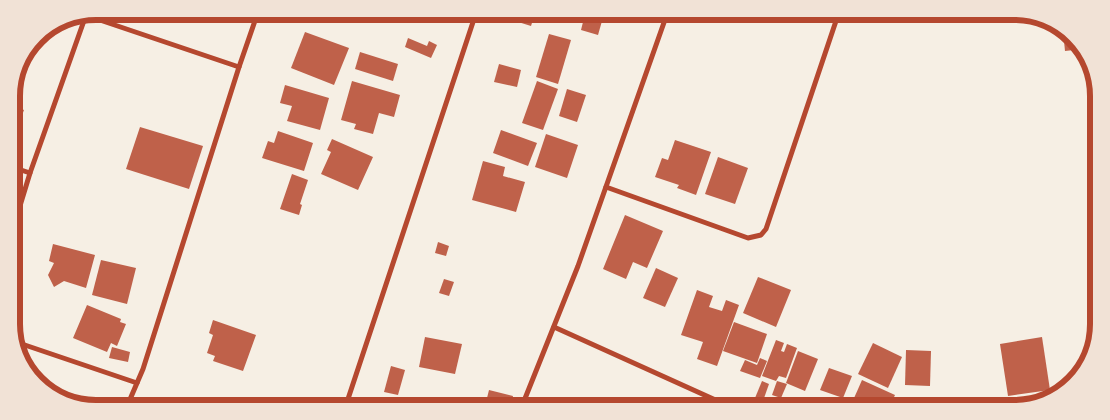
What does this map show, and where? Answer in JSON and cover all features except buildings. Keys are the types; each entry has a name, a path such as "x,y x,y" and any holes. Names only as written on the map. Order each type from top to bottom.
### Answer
{"street":[{"path":"100,20 239,67"},
{"path":"130,400 143,369 255,20"},
{"path":"348,400 474,20"},
{"path":"524,400 578,266 665,20"},
{"path":"606,187 748,238 761,235 766,229 836,20"},
{"path":"20,206 83,21"},
{"path":"20,170 30,173"},
{"path":"554,327 716,400"},
{"path":"23,344 137,383"}]}
